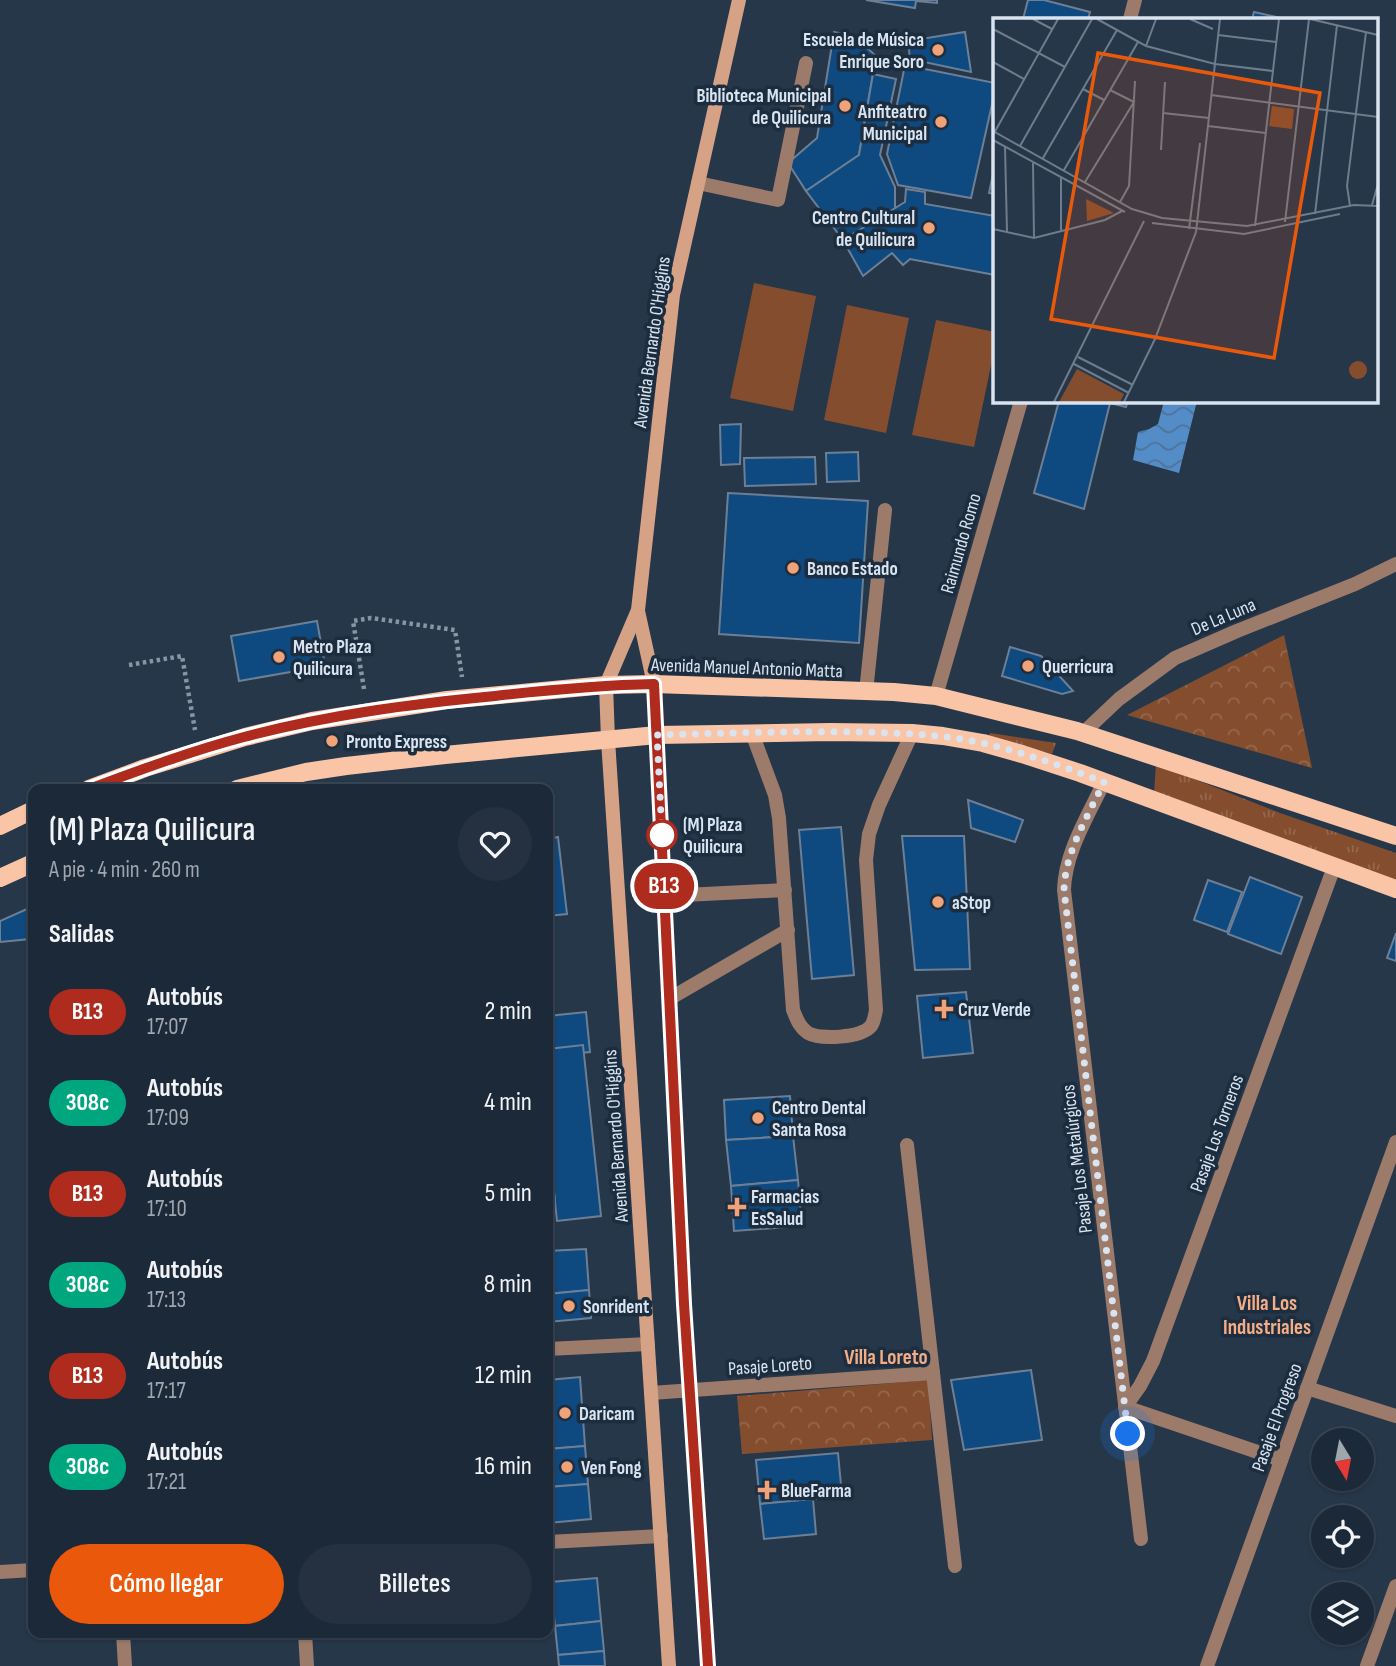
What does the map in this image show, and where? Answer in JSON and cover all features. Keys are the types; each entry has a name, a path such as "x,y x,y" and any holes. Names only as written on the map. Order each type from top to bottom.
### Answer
{"main road":[{"name":"Avenida Bernardo O'Higgins","path":"669,1666 606,685 638,610 673,295 739,0"},
{"name":"Avenida Bernardo O'Higgins","path":"638,610 654,684 684,1304 708,1666"},
{"name":"Avenida Manuel Antonio Matta","path":"103,784 245,737 312,721 465,698 606,685 654,684 894,692 936,696 1083,733 1396,836"},
{"path":"265,784 306,772 346,766 657,735 912,733 983,743 1022,754 1396,889"},
{"path":"0,826 28,812"},
{"path":"0,878 28,865"}],"street":[{"path":"1130,18 1135,0"},
{"path":"698,183 778,200 806,64"},
{"name":"Raimundo Romo","path":"936,696 1021,402"},
{"path":"866,692 885,510"},
{"name":"De La Luna","path":"1083,733 1119,699 1175,658 1396,564"},
{"path":"752,733 775,795 779,818 793,1010 799,1025 810,1034 841,1037 863,1032 872,1024 876,1010 866,860 869,834 879,805 912,733"},
{"name":"Pasaje Los Metalúrgicos","path":"1104,782 1071,853 1064,874 1064,890 1141,1539"},
{"name":"Pasaje Los Torneros","path":"1125,1407 1153,1361 1334,867"},
{"path":"665,896 785,890"},
{"path":"669,999 788,930"},
{"name":"Pasaje El Progreso","path":"1208,1666 1396,1142"},
{"path":"907,1144 955,1566"},
{"path":"553,1349 648,1344"},
{"name":"Pasaje Loreto","path":"651,1393 933,1373"},
{"path":"1307,1388 1396,1416"},
{"path":"1125,1407 1281,1460"},
{"path":"553,1542 660,1536"},
{"path":"0,1572 28,1570"},
{"path":"1367,1666 1396,1587"},
{"path":"123,1638 125,1666"},
{"path":"305,1638 307,1666"}],"path":[{"path":"368,712 353,621 371,618 455,630 465,698"},
{"path":"321,648 357,641"},
{"path":"129,665 182,656 190,700"}],"green space":[{"path":"754,283 816,296 793,411 730,398"},
{"path":"847,305 909,318 886,433 824,420"},
{"path":"936,320 993,332 993,356 974,447 912,435"},
{"path":"1284,635 1312,768 1127,715"},
{"path":"990,733 1056,743 1052,754 989,736"},
{"path":"1156,764 1280,813 1396,853 1396,880 1154,794"},
{"path":"928,1380 932,1440 742,1454 737,1396"}],"water":[{"path":"1164,402 1197,402 1179,473 1133,460 1138,432 1158,424"}],"building":[{"path":"866,0 937,0 937,3 916,1 915,8"},
{"path":"1028,0 1044,0 1090,12 1088,18 1023,18"},
{"path":"1254,12 1281,18 1252,18"},
{"name":"Biblioteca Municipal de Quilicura","path":"834,32 854,36 876,56 859,155 806,191 788,163 817,138"},
{"name":"Escuela de Música Enrique Soro","path":"965,32 971,72 910,59 908,41"},
{"name":"Anfiteatro Municipal","path":"905,65 993,83 993,100 971,198 898,185 887,154"},
{"path":"873,74 896,79 880,155 895,187 895,209 843,240 806,191 859,155"},
{"path":"993,174 993,194 989,193"},
{"name":"Centro Cultural de Quilicura","path":"906,189 925,192 925,204 993,216 993,275 910,259 903,265 892,253 863,276 843,240 905,202"},
{"path":"1059,402 1128,402 1126,407 1110,403 1084,509 1034,493"},
{"path":"741,424 740,464 721,465 720,425"},
{"path":"858,452 859,481 827,482 826,453"},
{"path":"815,457 816,484 745,486 744,458"},
{"name":"Banco Estado","path":"728,493 868,501 859,643 719,634"},
{"name":"Metro Plaza Quilicura","path":"317,621 325,666 239,681 231,636"},
{"name":"Querricura","path":"1010,647 1041,656 1073,691 1062,694 1002,676"},
{"path":"968,800 1023,820 1015,842 971,828"},
{"path":"841,827 854,975 812,979 799,830"},
{"name":"aStop","path":"902,836 964,836 970,969 915,970"},
{"path":"558,837 567,914 553,915 553,838"},
{"path":"1250,877 1302,897 1281,954 1228,934"},
{"path":"1208,880 1242,892 1227,932 1194,920"},
{"path":"27,909 28,939 0,942 0,921"},
{"path":"1396,933 1396,961 1387,958"},
{"path":"966,992 973,1053 923,1058 917,996"},
{"path":"586,1012 590,1052 553,1056 553,1015"},
{"path":"583,1045 601,1216 557,1221 553,1183 553,1048"},
{"name":"Centro Dental Santa Rosa","path":"790,1096 793,1136 726,1140 724,1100"},
{"path":"793,1136 798,1180 731,1186 726,1140"},
{"path":"798,1180 802,1226 734,1231 731,1186"},
{"path":"586,1249 589,1290 553,1294 553,1251"},
{"name":"Sonrident","path":"589,1290 591,1318 553,1322 553,1294"},
{"path":"1031,1370 1042,1440 964,1450 951,1380"},
{"name":"Daricam","path":"580,1377 585,1446 553,1449 553,1380"},
{"name":"Ven Fong","path":"585,1446 588,1484 553,1487 553,1449"},
{"path":"838,1453 842,1496 760,1504 756,1460"},
{"path":"588,1484 591,1519 553,1523 553,1487"},
{"path":"813,1499 816,1534 764,1539 760,1504"},
{"path":"597,1578 601,1621 555,1626 553,1582"},
{"path":"601,1621 604,1651 558,1655 555,1626"},
{"path":"604,1651 605,1666 559,1666 558,1655"}],"bus line":[{"name":"B13","path":"102,784 193,752 312,721 447,700 606,685 654,684 684,1304 708,1666"}],"place":[{"name":"Escuela de Música Enrique Soro","path":"938,50"},
{"name":"Biblioteca Municipal de Quilicura","path":"845,106"},
{"name":"Anfiteatro Municipal","path":"941,122"},
{"name":"Centro Cultural de Quilicura","path":"929,228"},
{"name":"Banco Estado","path":"793,568"},
{"name":"Metro Plaza Quilicura","path":"279,657"},
{"name":"Querricura","path":"1028,666"},
{"name":"Pronto Express","path":"332,741"},
{"name":"(M) Plaza Quilicura","path":"662,835"},
{"name":"aStop","path":"938,902"},
{"name":"Cruz Verde","path":"944,1009"},
{"name":"Centro Dental Santa Rosa","path":"758,1118"},
{"name":"Farmacias EsSalud","path":"737,1207"},
{"name":"Sonrident","path":"569,1306"},
{"name":"Daricam","path":"565,1413"},
{"name":"Ven Fong","path":"567,1467"},
{"name":"BlueFarma","path":"767,1490"}],"district":[{"name":"Villa Los Industriales","path":"1267,1315"},
{"name":"Villa Loreto","path":"886,1357"}],"route":[{"path":"662,835 657,735 830,732 943,736 1022,754 1104,782 1071,853 1064,874 1064,890 1128,1434"}]}
